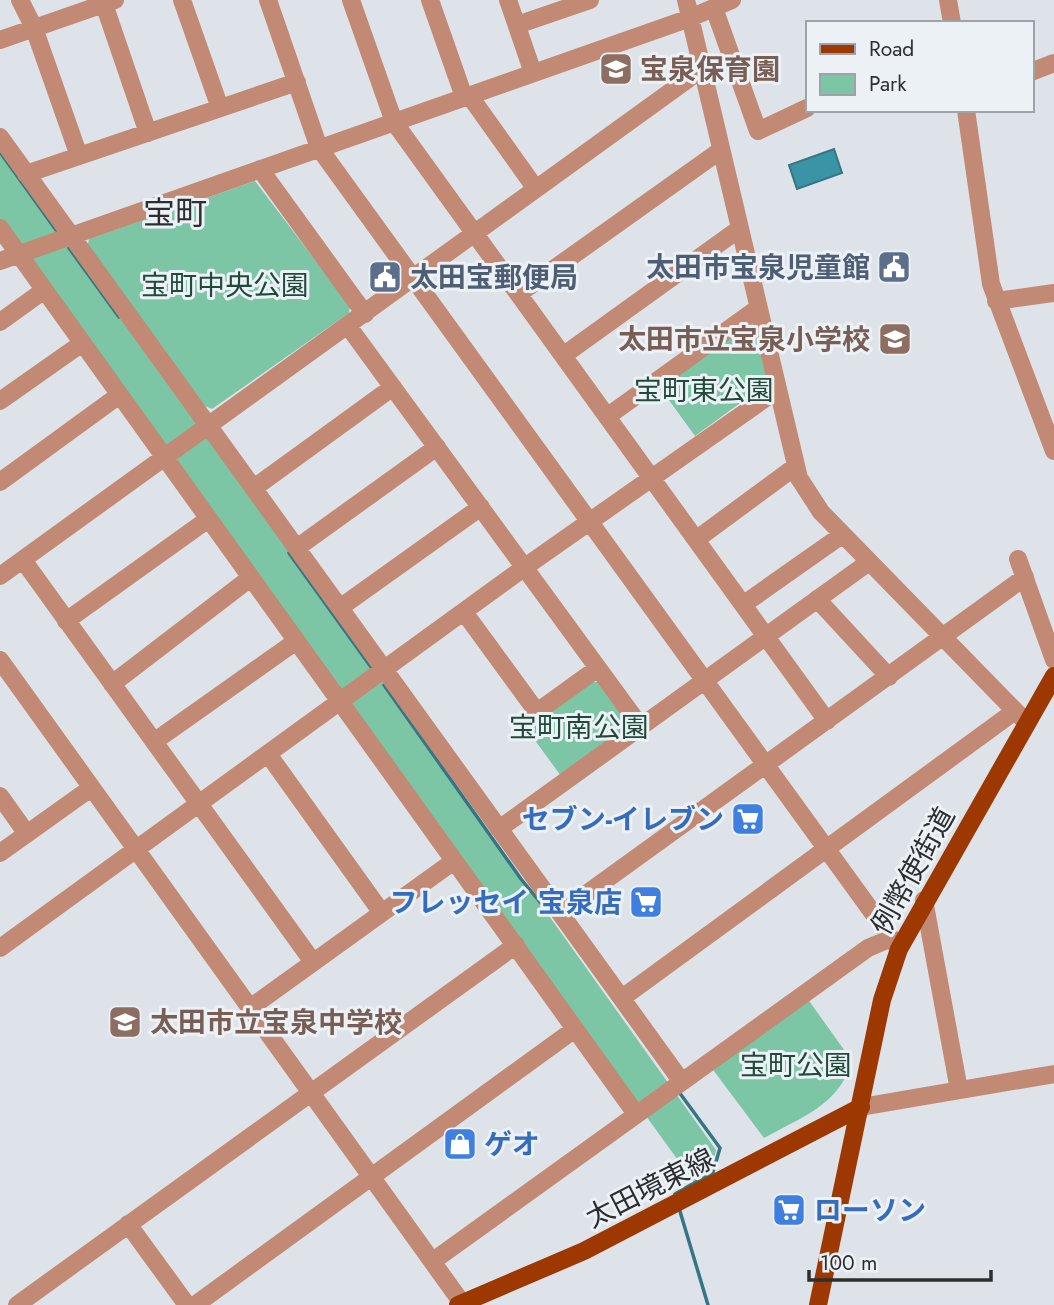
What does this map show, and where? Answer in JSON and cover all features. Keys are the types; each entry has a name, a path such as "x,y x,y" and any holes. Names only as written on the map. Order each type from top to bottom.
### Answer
{"main road":[{"name":"例幣使街道","path":"818,1305 894,944 924,900 1021,717 1054,676"},
{"name":"太田境東線","path":"460,1304 584,1251 861,1107"}],"street":[{"path":"20,0 34,28 79,156"},
{"path":"182,0 220,108"},
{"path":"268,0 319,148 894,944 868,948 433,1261"},
{"path":"351,0 394,122 827,721"},
{"path":"430,0 467,96 536,189"},
{"path":"508,0 533,73"},
{"path":"517,25 590,0"},
{"path":"0,261 533,73 688,9 715,8 732,0"},
{"path":"948,0 952,21"},
{"path":"0,40 109,2 148,133"},
{"path":"715,8 758,131 806,108"},
{"path":"622,998 825,851 1021,717 842,535 809,496 796,466 777,390 688,9"},
{"path":"1033,71 1054,63"},
{"path":"0,576 702,69"},
{"path":"26,174 297,82"},
{"path":"965,112 996,301 1054,451"},
{"path":"0,137 682,1082"},
{"path":"520,293 721,150"},
{"path":"260,169 365,314"},
{"path":"0,228 206,520 636,1114"},
{"path":"564,355 740,229"},
{"path":"0,322 43,291"},
{"path":"996,301 1054,293"},
{"path":"608,416 758,308"},
{"path":"348,326 640,727"},
{"path":"0,401 81,344"},
{"path":"254,488 393,387"},
{"path":"0,947 525,567 777,390"},
{"path":"0,482 118,396"},
{"path":"298,547 437,447"},
{"path":"697,539 796,466"},
{"path":"341,607 481,507"},
{"path":"66,621 206,520"},
{"path":"744,604 842,535"},
{"path":"1018,559 1054,660"},
{"path":"23,560 313,962"},
{"path":"499,829 869,562"},
{"path":"560,913 1024,577"},
{"path":"112,684 249,579"},
{"path":"817,599 889,677"},
{"path":"464,612 537,712 598,668"},
{"path":"155,741 295,642"},
{"path":"0,660 433,1261 460,1304"},
{"path":"268,754 382,913"},
{"path":"0,853 91,788"},
{"path":"0,796 27,834"},
{"path":"250,1008 454,861"},
{"path":"924,900 959,1090"},
{"path":"16,1305 516,946"},
{"path":"195,1305 575,1029"},
{"path":"861,1107 1054,1074"},
{"path":"128,1224 187,1305"}],"green space":[{"path":"0,146 716,1150 711,1171 693,1181 0,221"},
{"name":"宝町中央公園","path":"255,181 350,306 349,313 212,409 205,406 87,249 89,239"},
{"name":"宝町東公園","path":"747,320 755,323 767,376 762,387 695,436 658,385"},
{"name":"宝町南公園","path":"591,682 600,682 627,720 626,729 561,776 526,728"},
{"name":"宝町公園","path":"807,998 852,1061 838,1089 828,1099 805,1116 764,1138 711,1067"}],"water":[{"path":"834,149 842,173 797,189 789,165"}],"waterway":[{"path":"0,152 56,230"},
{"path":"69,248 119,317"},
{"path":"289,553 371,667"},
{"path":"384,685 521,879 549,913"},
{"path":"676,1197 675,1194 713,1172 720,1148 679,1092"},
{"path":"679,1208 708,1305"}],"place":[{"name":"宝泉保育園","path":"616,69"},
{"name":"太田市宝泉児童館","path":"894,267"},
{"name":"太田宝郵便局","path":"385,277"},
{"name":"太田市立宝泉小学校","path":"895,339"},
{"name":"セブン-イレブン","path":"748,819"},
{"name":"フレッセイ 宝泉店","path":"646,902"},
{"name":"太田市立宝泉中学校","path":"125,1022"},
{"name":"ゲオ","path":"460,1144"},
{"name":"ローソン","path":"789,1210"}],"district":[{"name":"宝町","path":"175,213"}]}
